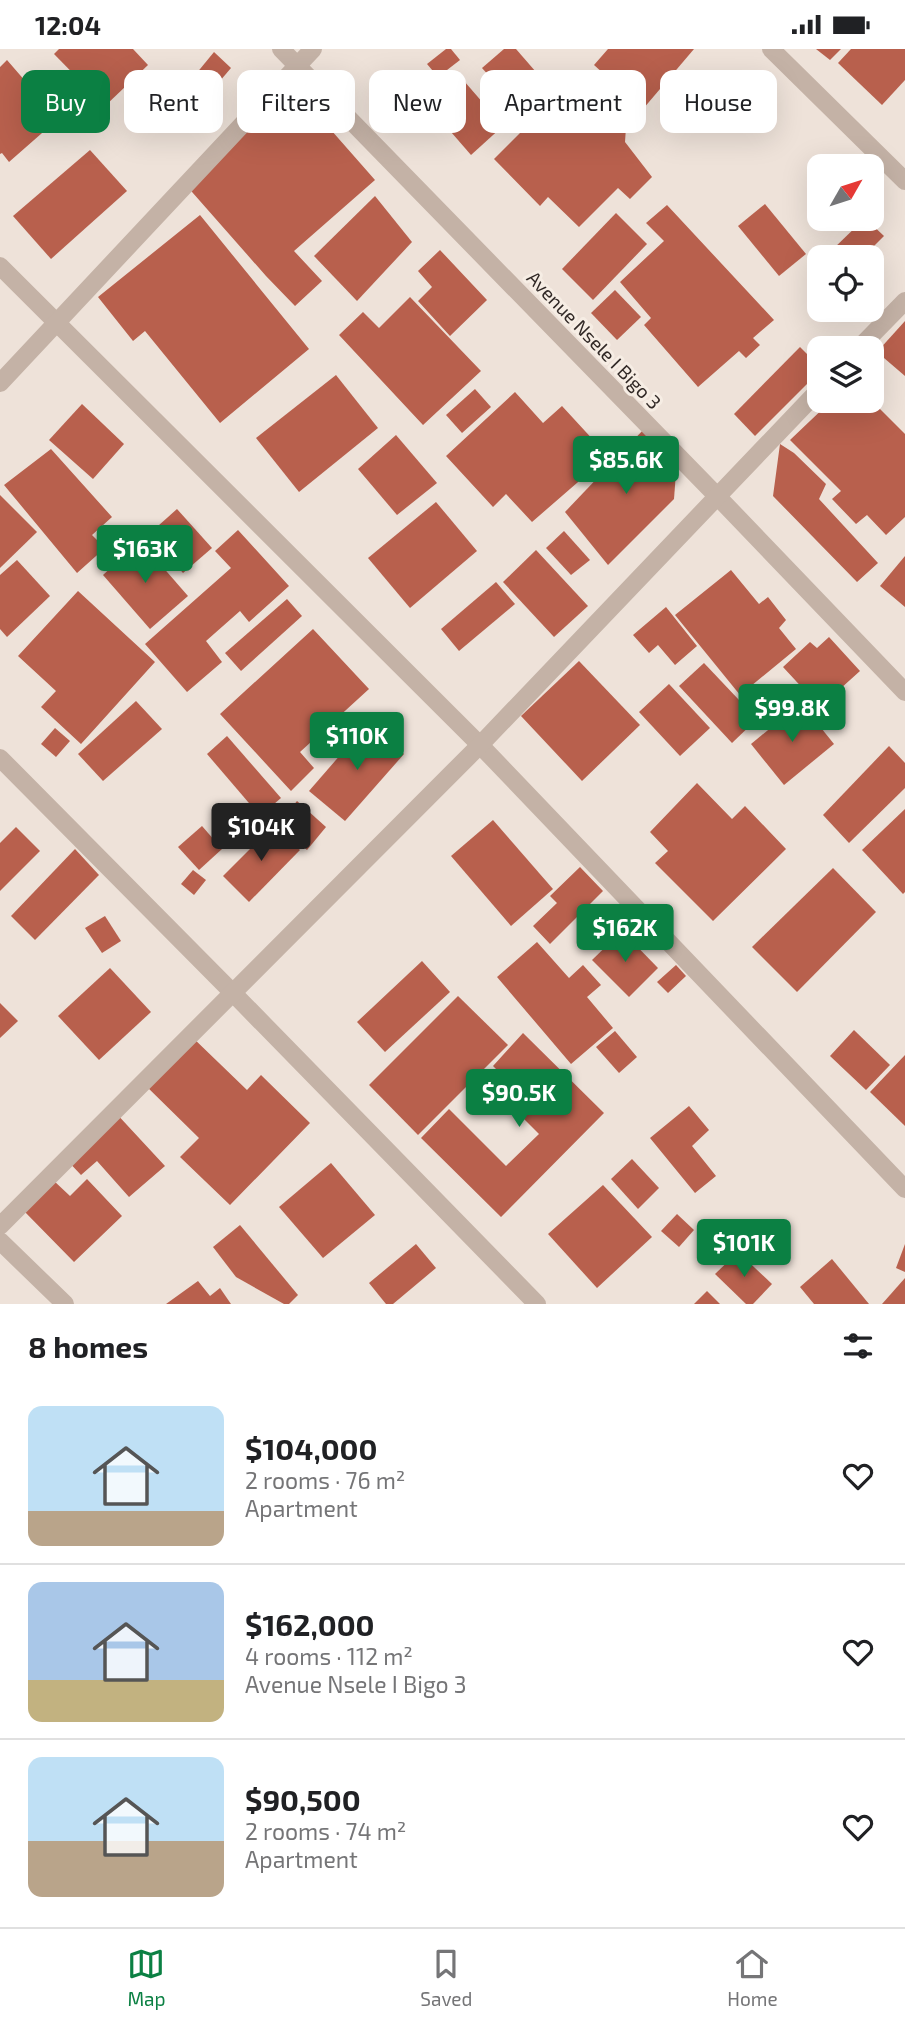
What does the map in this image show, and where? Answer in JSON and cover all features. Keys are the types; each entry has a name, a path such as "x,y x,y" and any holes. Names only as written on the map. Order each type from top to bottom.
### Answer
{"street":[{"name":"Avenue Nsele I Bigo 3","path":"281,49 905,692"},
{"path":"0,383 313,49"},
{"path":"771,49 905,181"},
{"path":"0,266 480,745 905,1189"},
{"path":"871,336 905,301"},
{"path":"0,1226 480,745 807,402"},
{"path":"0,758 537,1304"},
{"path":"0,1241 65,1304"}],"building":[{"path":"59,49 133,49 148,65 143,70 124,70 124,88 110,101 110,70 70,70 54,54"},
{"path":"446,49 451,49 460,60 447,70 432,70 427,64"},
{"path":"504,49 516,49 534,70 484,70 482,68"},
{"path":"608,49 694,49 676,70 660,70 660,89 646,105 646,70 600,70 594,65"},
{"path":"816,49 841,49 830,60"},
{"path":"851,49 905,49 905,80 882,105 838,63"},
{"path":"214,52 231,68 223,77 223,70 199,70"},
{"path":"7,60 21,76 21,133 42,133 9,162 0,154 0,67"},
{"path":"466,83 480,99 480,133 495,133 471,155 452,133 466,133"},
{"path":"244,133 334,133 375,180 294,251 322,281 295,306 185,184"},
{"path":"520,133 626,133 625,142 652,177 630,199 618,188 579,227 548,197 540,206 494,159"},
{"path":"90,150 127,191 51,259 13,216"},
{"path":"375,196 412,242 357,301 314,256"},
{"path":"765,204 806,254 779,276 738,226"},
{"path":"667,205 774,320 753,338 760,345 746,358 739,351 698,387 644,325 651,318 620,282 664,241 646,223"},
{"path":"616,213 647,244 593,300 562,269"},
{"path":"200,215 309,349 220,423 145,331 133,341 98,297"},
{"path":"852,231 879,231 884,236 875,245 837,245"},
{"path":"440,250 487,300 450,336 418,301 432,287 418,271"},
{"path":"615,290 641,317 617,340 591,313"},
{"path":"410,297 481,371 423,425 339,335 363,312 379,328"},
{"path":"905,321 905,376 884,358 884,344"},
{"path":"800,347 807,354 807,384 755,436 734,414"},
{"path":"336,375 378,428 299,492 256,438"},
{"path":"475,389 491,407 462,433 446,415"},
{"path":"515,392 543,423 562,406 608,456 532,522 506,494 493,507 446,456"},
{"path":"82,404 124,444 93,479 49,440"},
{"path":"818,413 884,413 905,434 905,517 886,535 867,515 856,524 832,499 841,491 790,440"},
{"path":"645,428 677,459 674,499 608,565 565,512"},
{"path":"396,435 437,483 397,515 358,469"},
{"path":"780,444 794,453 826,484 819,499 878,563 857,582 773,496"},
{"path":"51,449 112,517 92,535 105,548 77,573 4,485"},
{"path":"0,495 37,532 0,568"},
{"path":"436,502 477,551 410,608 368,558"},
{"path":"177,509 212,548 183,573 149,534"},
{"path":"238,530 289,586 249,622 240,611 206,641 222,662 187,692 145,644 231,568 215,551"},
{"path":"564,531 590,560 571,575 546,548"},
{"path":"140,541 188,596 150,629 103,575"},
{"path":"536,550 588,606 554,637 503,582"},
{"path":"905,556 905,607 880,586"},
{"path":"17,560 50,596 7,637 0,629 0,575"},
{"path":"731,570 759,604 768,597 786,620 779,628 796,649 740,695 675,615"},
{"path":"496,582 515,604 459,651 441,629"},
{"path":"78,591 155,662 81,744 41,707 56,691 18,656"},
{"path":"287,599 302,616 241,671 225,653"},
{"path":"666,607 697,646 675,665 658,645 649,653 633,635"},
{"path":"313,629 369,689 300,752 314,768 291,791 220,714"},
{"path":"829,637 860,671 820,707 783,667 810,642 817,648"},
{"path":"579,661 640,725 582,781 521,716"},
{"path":"704,663 757,719 732,743 679,686"},
{"path":"669,684 710,728 680,756 639,712"},
{"path":"136,701 162,729 103,781 78,754"},
{"path":"801,703 834,744 784,785 751,744"},
{"path":"368,723 404,754 345,821 309,791"},
{"path":"55,728 70,741 56,757 41,744"},
{"path":"227,736 281,798 260,816 207,754"},
{"path":"889,746 905,763 905,788 849,843 823,815"},
{"path":"697,783 732,819 745,806 786,849 713,921 655,863 668,851 650,832"},
{"path":"297,801 326,827 307,850 278,824"},
{"path":"905,809 905,892 903,894 862,850"},
{"path":"493,820 553,889 511,926 451,856"},
{"path":"274,825 300,850 249,902 223,876"},
{"path":"202,826 222,849 199,870 178,847"},
{"path":"16,827 40,851 0,891 0,843"},
{"path":"75,849 99,875 35,940 11,916"},
{"path":"580,867 603,891 550,944 533,926 557,903 550,896"},
{"path":"833,868 876,912 797,992 752,947"},
{"path":"193,870 206,880 194,895 181,884"},
{"path":"105,916 121,941 102,953 85,928"},
{"path":"622,931 658,968 629,997 592,960"},
{"path":"537,942 569,978 583,965 601,985 587,997 613,1028 571,1064 497,977"},
{"path":"422,961 450,992 385,1052 357,1022"},
{"path":"676,965 686,976 668,993 657,982"},
{"path":"110,968 151,1012 99,1060 58,1016"},
{"path":"458,996 508,1045 418,1135 369,1085"},
{"path":"0,1003 18,1021 0,1038"},
{"path":"854,1030 890,1065 866,1090 830,1056"},
{"path":"615,1031 637,1057 619,1073 596,1047"},
{"path":"523,1033 604,1113 501,1217 421,1138 449,1109 506,1166 539,1134 508,1103 519,1092 493,1066"},
{"path":"190,1035 247,1090 261,1075 310,1123 230,1205 180,1157 199,1138 143,1083"},
{"path":"905,1055 905,1126 870,1092"},
{"path":"689,1106 709,1130 692,1146 716,1176 695,1193 650,1138"},
{"path":"114,1111 165,1166 129,1197 97,1161 81,1175 64,1157"},
{"path":"632,1159 659,1188 638,1209 611,1179"},
{"path":"331,1163 375,1215 323,1258 279,1207"},
{"path":"87,1179 122,1216 74,1262 24,1211 53,1180 70,1196"},
{"path":"603,1185 652,1237 597,1288 548,1234"},
{"path":"677,1214 694,1230 679,1247 661,1231"},
{"path":"240,1225 298,1295 289,1304 284,1304 236,1277 213,1247"},
{"path":"416,1244 436,1268 393,1304 386,1304 369,1283"},
{"path":"905,1244 905,1272 896,1268"},
{"path":"738,1252 772,1284 753,1304 746,1304 715,1274"},
{"path":"832,1259 869,1304 814,1304 800,1287"},
{"path":"905,1278 905,1304 882,1304"},
{"path":"198,1281 210,1296 220,1288 231,1304 166,1304"},
{"path":"707,1291 720,1304 694,1304"}]}
